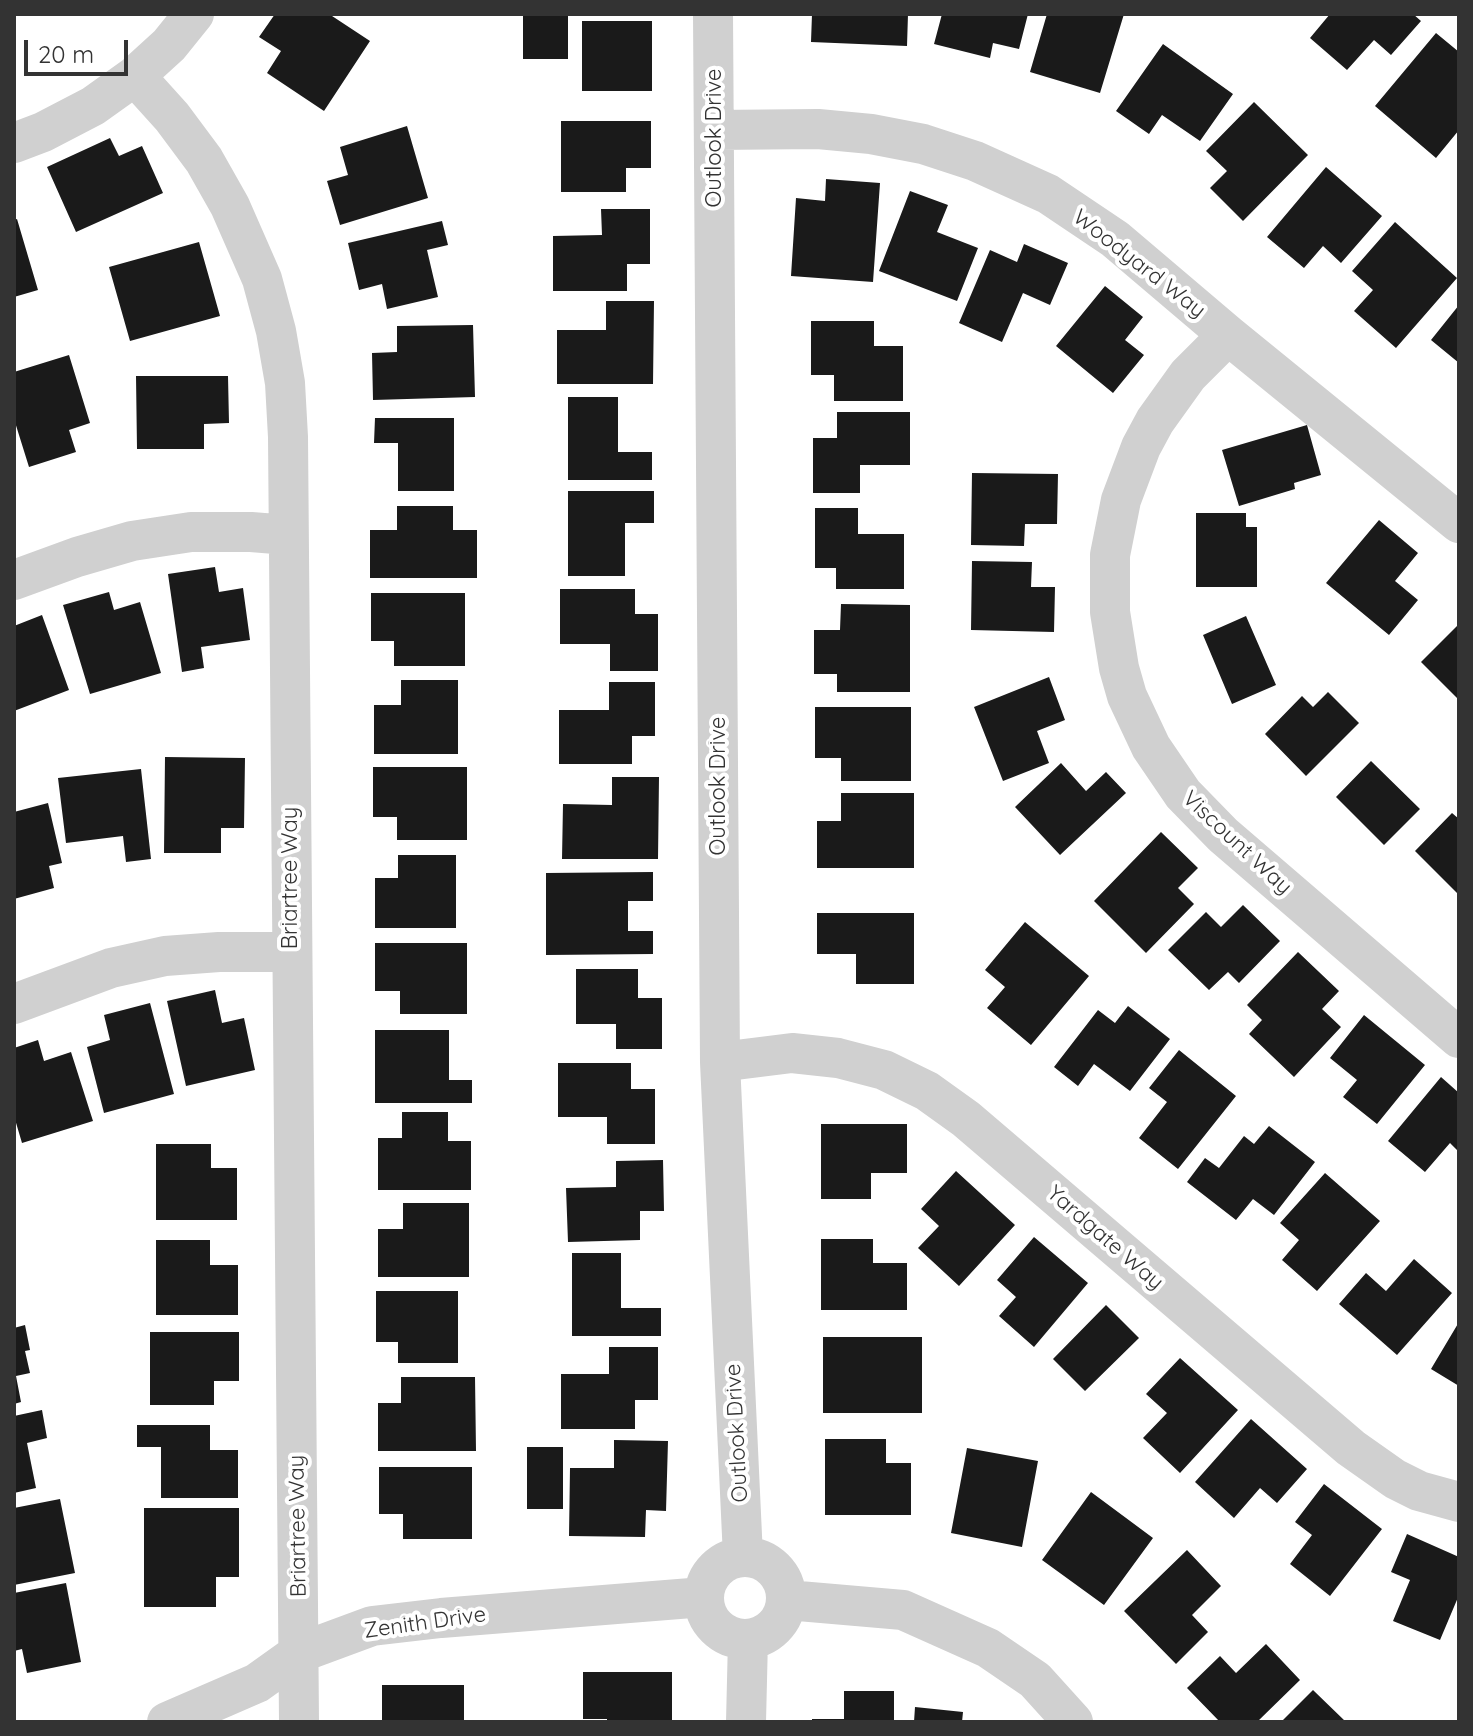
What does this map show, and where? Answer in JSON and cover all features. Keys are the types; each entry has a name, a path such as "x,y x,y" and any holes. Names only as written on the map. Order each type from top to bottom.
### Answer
{"street":[{"path":"14,143 93,106 135,76 169,45 194,14"},
{"name":"Outlook Drive","path":"713,14 720,1062 743,1557"},
{"name":"Briartree Way","path":"135,76 172,117 204,160 230,206 262,279 276,331 285,383 299,1722"},
{"name":"Woodyard Way","path":"714,130 818,129 871,134 923,144 975,161 1048,194 1115,239 1459,523"},
{"name":"Viscount Way","path":"1228,335 1188,375 1155,421 1141,447 1121,500 1110,555 1110,612 1127,696 1151,747 1183,794 1223,835 1459,1038"},
{"path":"14,580 132,541 191,532 288,535"},
{"path":"14,1004 111,968 165,956 290,952"},
{"name":"Yardgate Way","path":"720,1062 792,1053 838,1058 884,1070 927,1091 966,1119 1351,1448 1395,1479 1419,1491 1459,1502"},
{"path":"743,1557 763,1560 774,1568 782,1579 787,1600 781,1618 773,1629 762,1636 748,1639 735,1638 712,1623 704,1597 706,1584 713,1572 724,1562 743,1557"},
{"name":"Zenith Drive","path":"167,1722 257,1683 299,1653 372,1626 704,1597"},
{"path":"787,1600 903,1610 988,1648 1035,1680 1073,1722"},
{"path":"746,1722 748,1639"}],"building":[{"path":"275,14 329,14 370,41 324,111 267,73 281,51 259,37"},
{"path":"523,14 568,14 568,59 523,59"},
{"path":"812,14 908,14 907,46 811,42"},
{"path":"942,14 1028,14 1019,49 993,43 990,58 934,44"},
{"path":"1047,14 1124,14 1100,93 1030,72"},
{"path":"1330,14 1413,14 1421,21 1391,55 1374,40 1347,70 1310,38"},
{"path":"582,21 652,21 652,91 582,91"},
{"path":"1436,33 1459,52 1459,130 1436,158 1375,106"},
{"path":"1163,44 1233,94 1200,141 1162,115 1149,134 1116,111"},
{"path":"1254,102 1308,155 1243,221 1210,188 1227,171 1206,151"},
{"path":"561,121 651,121 651,168 626,168 626,192 561,192"},
{"path":"407,126 428,198 340,225 327,181 348,175 340,147"},
{"path":"110,138 119,156 142,146 163,193 76,232 47,167"},
{"path":"1326,167 1382,216 1341,263 1323,246 1304,268 1267,237"},
{"path":"826,179 880,183 873,282 791,276 796,198 825,201"},
{"path":"910,191 948,205 937,232 978,248 957,301 879,271"},
{"path":"601,209 650,209 650,264 627,264 627,291 553,291 553,236 602,235"},
{"path":"17,219 38,290 14,297 14,220"},
{"path":"442,221 448,245 427,250 438,297 387,309 382,284 359,290 348,243"},
{"path":"1395,222 1457,278 1396,348 1354,311 1373,290 1352,271"},
{"path":"199,242 220,316 130,341 109,267"},
{"path":"1024,244 1068,263 1050,305 1023,293 1002,342 959,323 990,250 1017,262"},
{"path":"1105,286 1143,317 1125,340 1144,355 1113,393 1056,346"},
{"path":"606,301 654,301 653,384 557,384 557,330 606,330"},
{"path":"1459,305 1459,363 1431,340"},
{"path":"811,321 874,321 874,346 903,346 903,401 834,401 834,375 811,375"},
{"path":"473,325 475,397 373,400 372,353 397,352 397,326"},
{"path":"69,355 90,423 69,430 76,452 29,467 14,419 14,372"},
{"path":"136,376 228,376 229,423 204,424 204,449 137,449"},
{"path":"568,397 618,397 618,452 652,452 652,480 568,480"},
{"path":"837,412 910,412 910,465 860,465 860,493 813,493 813,438 837,438"},
{"path":"375,418 454,418 454,491 398,491 398,443 374,443"},
{"path":"1307,425 1321,475 1294,483 1295,489 1239,506 1222,450"},
{"path":"972,473 1058,474 1057,524 1025,524 1024,546 971,545"},
{"path":"568,491 654,491 654,523 625,523 625,576 568,576"},
{"path":"397,506 453,506 453,530 477,530 477,578 370,578 370,530 397,530"},
{"path":"815,508 858,508 858,534 904,534 904,589 836,589 836,568 815,568"},
{"path":"1196,513 1246,513 1246,527 1257,527 1257,587 1196,587"},
{"path":"1379,520 1418,553 1395,581 1418,600 1389,635 1326,583"},
{"path":"972,561 1032,562 1031,587 1055,587 1054,632 971,630"},
{"path":"215,567 219,592 243,588 250,640 201,647 204,668 182,672 168,574"},
{"path":"560,589 635,589 635,614 658,614 658,671 610,671 610,644 560,644"},
{"path":"109,592 114,610 140,602 161,673 90,694 63,605"},
{"path":"371,593 465,593 465,666 394,666 394,641 371,641"},
{"path":"841,604 910,605 910,692 837,692 837,674 814,674 814,630 840,630"},
{"path":"42,615 69,690 14,711 14,626"},
{"path":"1246,616 1276,685 1232,704 1203,635"},
{"path":"1459,624 1459,700 1421,662"},
{"path":"1049,677 1065,720 1037,731 1049,763 1003,781 974,707"},
{"path":"401,680 458,680 458,754 374,754 374,705 401,705"},
{"path":"609,682 655,682 655,736 632,736 632,764 559,764 559,710 609,710"},
{"path":"1328,692 1359,723 1306,776 1265,734 1302,696 1313,707"},
{"path":"815,707 911,707 911,781 841,781 841,758 815,758"},
{"path":"165,757 245,758 244,828 221,828 221,853 164,853"},
{"path":"1371,761 1420,809 1384,845 1336,797"},
{"path":"1061,763 1086,791 1106,772 1126,793 1060,855 1015,807"},
{"path":"373,767 467,767 467,840 397,840 397,817 373,817"},
{"path":"141,769 151,859 126,862 123,836 66,843 58,778"},
{"path":"612,777 659,777 658,859 562,859 563,804 612,805"},
{"path":"841,793 914,793 914,868 817,868 817,821 841,821"},
{"path":"48,803 62,863 49,866 54,888 14,899 14,812"},
{"path":"1452,813 1459,819 1459,895 1415,851"},
{"path":"1161,832 1198,868 1178,888 1194,904 1146,953 1094,901"},
{"path":"398,855 456,855 456,928 375,928 375,878 398,878"},
{"path":"653,872 653,901 628,901 628,931 653,931 653,954 546,955 546,873"},
{"path":"1243,905 1280,941 1239,983 1228,972 1209,990 1168,950 1206,912 1221,927"},
{"path":"817,913 914,913 914,984 856,984 856,954 817,954"},
{"path":"1025,922 1089,976 1031,1045 987,1008 1005,987 985,970"},
{"path":"375,943 467,943 467,1014 400,1014 400,991 375,991"},
{"path":"1298,952 1339,991 1322,1009 1341,1027 1294,1077 1249,1034 1262,1020 1247,1005"},
{"path":"576,969 638,969 638,998 662,998 662,1049 616,1049 616,1024 576,1024"},
{"path":"215,990 222,1023 244,1018 255,1070 186,1086 167,1001"},
{"path":"150,1003 174,1094 104,1113 87,1047 110,1040 104,1015"},
{"path":"1128,1006 1170,1039 1130,1091 1094,1064 1078,1086 1054,1067 1098,1010 1115,1023"},
{"path":"1364,1015 1425,1065 1377,1124 1343,1097 1357,1080 1330,1058"},
{"path":"375,1030 449,1030 449,1080 472,1080 472,1103 375,1103"},
{"path":"38,1040 44,1061 71,1052 93,1121 22,1143 14,1116 14,1048"},
{"path":"1179,1050 1236,1096 1178,1169 1139,1138 1167,1102 1149,1088"},
{"path":"558,1063 631,1063 631,1089 655,1089 655,1144 607,1144 607,1117 558,1117"},
{"path":"1441,1077 1459,1093 1459,1152 1450,1143 1425,1172 1388,1141"},
{"path":"402,1112 448,1112 448,1141 471,1141 471,1190 378,1190 378,1138 402,1138"},
{"path":"821,1124 907,1124 907,1173 871,1173 871,1199 821,1199"},
{"path":"1269,1126 1315,1162 1274,1215 1253,1199 1236,1220 1187,1182 1205,1158 1219,1168 1244,1136 1254,1144"},
{"path":"156,1144 211,1144 211,1168 237,1168 237,1220 156,1220"},
{"path":"663,1160 664,1211 640,1211 640,1240 568,1242 566,1188 616,1187 616,1161"},
{"path":"956,1171 1015,1225 959,1286 918,1248 939,1226 921,1209"},
{"path":"1325,1173 1380,1221 1317,1291 1282,1260 1299,1240 1280,1223"},
{"path":"403,1203 469,1203 469,1277 378,1277 378,1229 403,1229"},
{"path":"1034,1237 1088,1283 1034,1347 999,1316 1016,1297 997,1280"},
{"path":"821,1239 873,1239 873,1263 907,1263 907,1310 821,1310"},
{"path":"156,1240 210,1240 210,1265 238,1265 238,1315 156,1315"},
{"path":"572,1253 621,1253 621,1308 661,1308 661,1336 572,1336"},
{"path":"1414,1259 1452,1293 1397,1355 1339,1304 1366,1273 1386,1291"},
{"path":"376,1291 458,1291 458,1363 398,1363 398,1342 376,1342"},
{"path":"1106,1305 1139,1338 1085,1391 1053,1359"},
{"path":"1459,1322 1459,1386 1431,1369"},
{"path":"25,1325 30,1350 25,1351 30,1373 16,1376 21,1402 14,1404 14,1328"},
{"path":"150,1332 239,1332 239,1381 214,1381 214,1405 150,1405"},
{"path":"823,1337 922,1337 922,1413 823,1413"},
{"path":"609,1347 658,1347 658,1400 635,1400 635,1429 561,1429 561,1374 609,1374"},
{"path":"1180,1358 1238,1410 1180,1473 1143,1438 1167,1413 1146,1394"},
{"path":"401,1377 475,1377 476,1451 378,1451 378,1403 401,1403"},
{"path":"42,1410 47,1438 27,1443 36,1488 14,1493 14,1416"},
{"path":"1251,1419 1307,1469 1277,1503 1260,1488 1234,1518 1195,1482"},
{"path":"137,1425 210,1425 210,1450 238,1450 238,1498 161,1498 161,1447 137,1447"},
{"path":"825,1439 886,1439 886,1463 911,1463 911,1515 825,1515"},
{"path":"614,1440 668,1441 666,1511 646,1510 645,1537 569,1536 570,1468 614,1468"},
{"path":"527,1447 563,1447 563,1509 527,1509"},
{"path":"967,1448 1038,1461 1022,1547 951,1533"},
{"path":"379,1467 472,1467 472,1539 403,1539 403,1514 379,1514"},
{"path":"1324,1484 1382,1529 1330,1596 1290,1564 1312,1535 1295,1522"},
{"path":"1091,1492 1153,1538 1104,1605 1042,1560"},
{"path":"60,1499 75,1573 14,1585 14,1508"},
{"path":"144,1508 239,1508 239,1577 216,1577 216,1607 144,1607"},
{"path":"1407,1534 1459,1557 1459,1595 1440,1640 1393,1621 1410,1580 1391,1572"},
{"path":"1187,1550 1221,1586 1192,1615 1208,1632 1176,1664 1124,1611"},
{"path":"66,1583 81,1662 27,1673 22,1649 14,1651 14,1593"},
{"path":"1266,1644 1300,1680 1257,1722 1220,1722 1187,1688 1220,1656 1236,1673"},
{"path":"583,1672 672,1672 672,1722 583,1719"},
{"path":"382,1685 464,1685 464,1722 382,1722"},
{"path":"1313,1690 1346,1722 1281,1722"},
{"path":"844,1691 894,1691 894,1722 812,1722 812,1719 844,1719"},
{"path":"915,1707 963,1712 962,1722 914,1722"}]}
